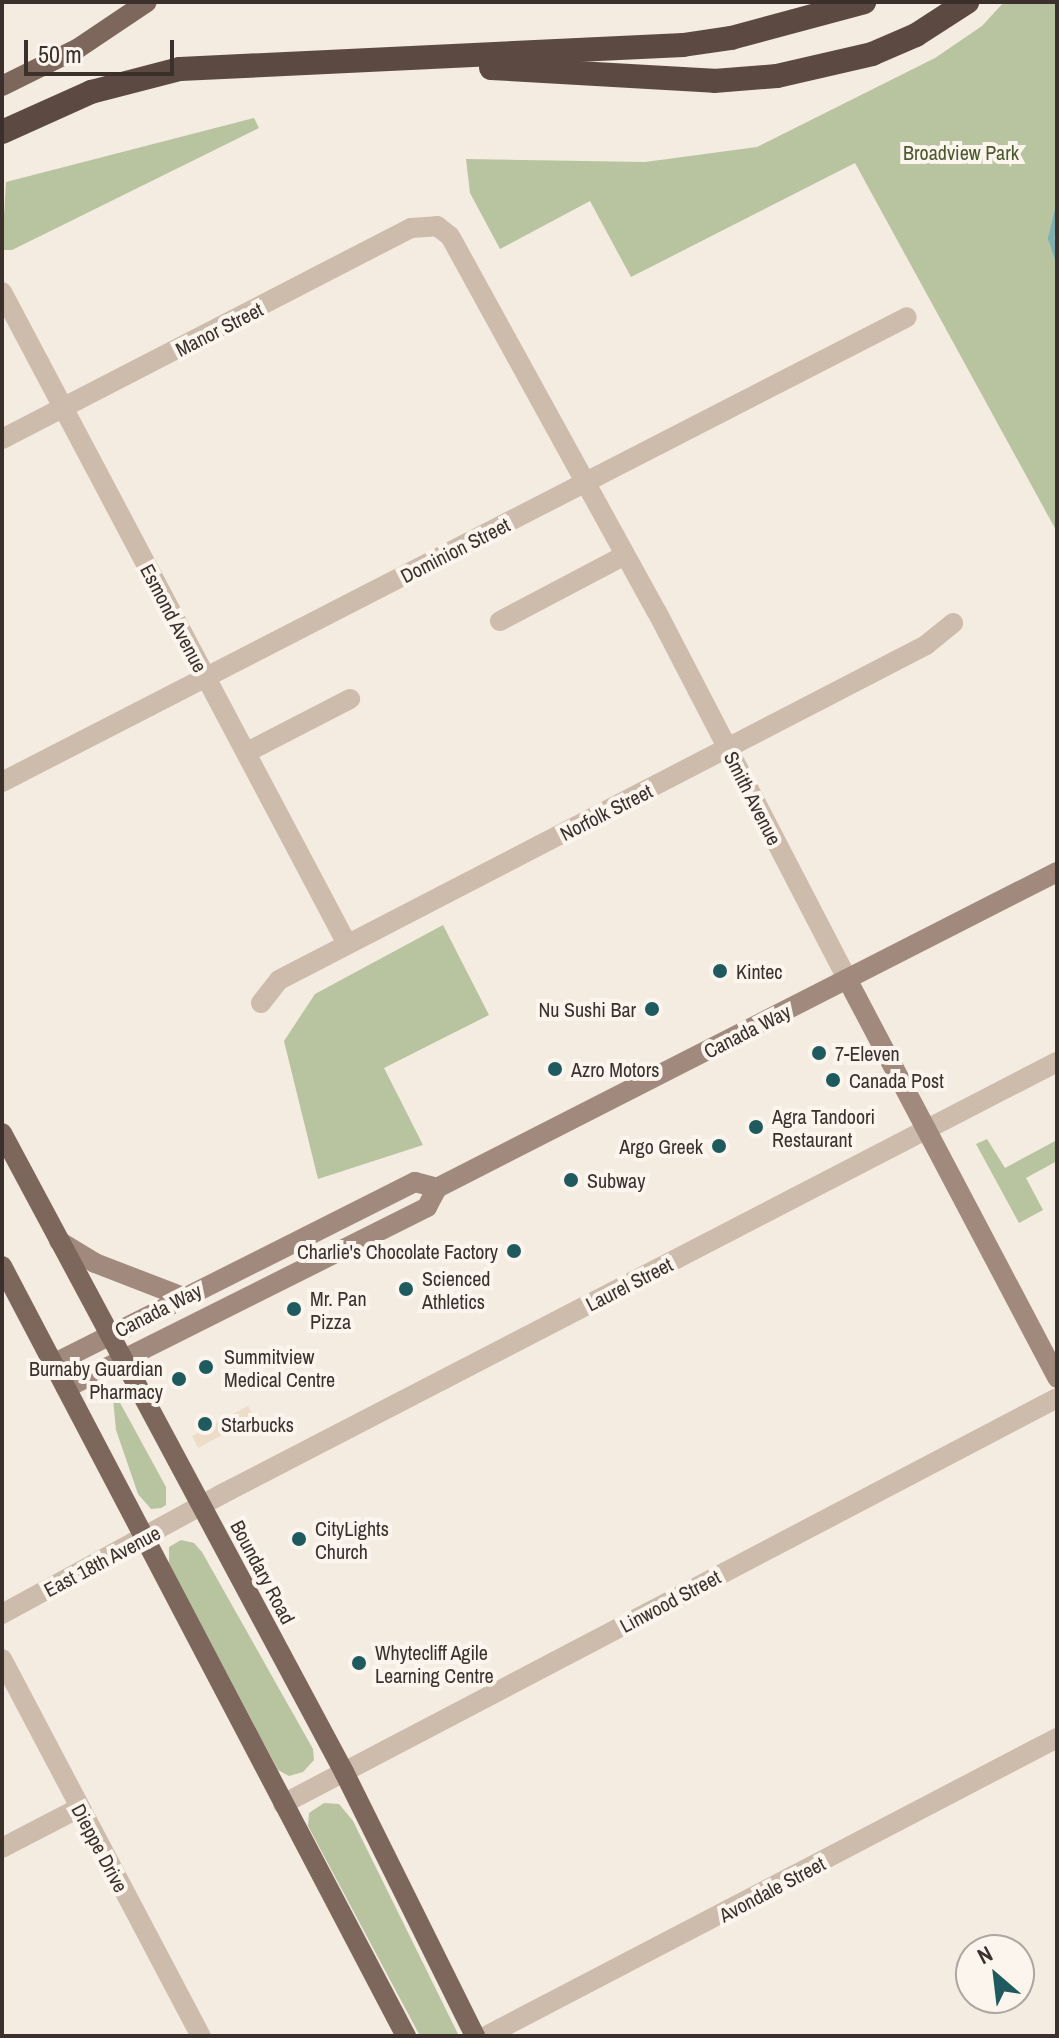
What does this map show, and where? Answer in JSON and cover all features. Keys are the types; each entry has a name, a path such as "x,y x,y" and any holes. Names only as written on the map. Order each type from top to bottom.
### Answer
{"highway":[{"path":"2,132 91,92 180,69 292,61 417,60 683,45 731,38 864,2"},
{"path":"417,60 674,79 777,76 872,54 916,35 967,2"}],"main road":[{"path":"2,86 77,49 147,2"},
{"name":"Canada Way","path":"66,1388 427,1207 437,1188 1057,872"},
{"name":"Smith Avenue","path":"847,979 1057,1378"},
{"name":"Boundary Road","path":"2,1133 344,1772 475,2036"},
{"name":"Canada Way","path":"53,1364 415,1182 437,1188"},
{"path":"59,1241 95,1263 183,1297"},
{"path":"2,1266 406,2036"}],"street":[{"name":"Manor Street","path":"2,439 411,228 437,226"},
{"name":"Smith Avenue","path":"437,226 450,236 586,481 847,979"},
{"name":"Esmond Avenue","path":"2,292 347,944"},
{"name":"Dominion Street","path":"2,782 907,317"},
{"path":"500,621 625,555"},
{"name":"Norfolk Street","path":"261,1003 279,980 926,645 953,623"},
{"path":"247,752 350,699"},
{"name":"Laurel Street","path":"201,1507 1057,1062"},
{"name":"Linwood Street","path":"283,1804 1057,1398"},
{"name":"East 18th Avenue","path":"2,1614 201,1507"},
{"name":"Dieppe Drive","path":"2,1659 201,2036"},
{"name":"Avondale Street","path":"486,2036 1057,1738"},
{"path":"2,1848 79,1808"}],"green space":[{"name":"Broadview Park","path":"1004,2 1057,2 1057,532 855,163 631,277 590,201 500,249 470,193 466,159 645,162 757,147 935,58 982,26"},
{"path":"254,118 259,128 12,250 2,250 6,182"},
{"path":"443,925 489,1015 384,1068 423,1145 318,1179 284,1041 315,994"},
{"path":"987,1139 1005,1168 1057,1140 1057,1161 1026,1178 1043,1210 1019,1223 976,1144"},
{"path":"112,1388 166,1487 166,1505 161,1508 151,1509 138,1494 116,1430"},
{"path":"181,1540 194,1543 202,1552 313,1749 314,1760 303,1772 289,1776 278,1770 169,1564 169,1547"},
{"path":"324,1803 339,1804 353,1821 459,2036 420,2036 308,1826 309,1813"}],"shaded area":[{"path":"248,1406 254,1418 198,1448 192,1436"}],"waterway":[{"path":"1057,213 1051,238 1057,257"}],"place":[{"name":"Kintec","path":"720,971"},
{"name":"Nu Sushi Bar","path":"652,1009"},
{"name":"7-Eleven","path":"819,1053"},
{"name":"Azro Motors","path":"555,1069"},
{"name":"Canada Post","path":"833,1080"},
{"name":"Agra Tandoori Restaurant","path":"756,1127"},
{"name":"Argo Greek","path":"719,1146"},
{"name":"Subway","path":"571,1180"},
{"name":"Charlie's Chocolate Factory","path":"514,1251"},
{"name":"Scienced Athletics","path":"406,1289"},
{"name":"Mr. Pan Pizza","path":"294,1309"},
{"name":"Summitview Medical Centre","path":"206,1367"},
{"name":"Burnaby Guardian Pharmacy","path":"179,1379"},
{"name":"Starbucks","path":"205,1424"},
{"name":"CityLights Church","path":"299,1539"},
{"name":"Whytecliff Agile Learning Centre","path":"359,1663"}]}
